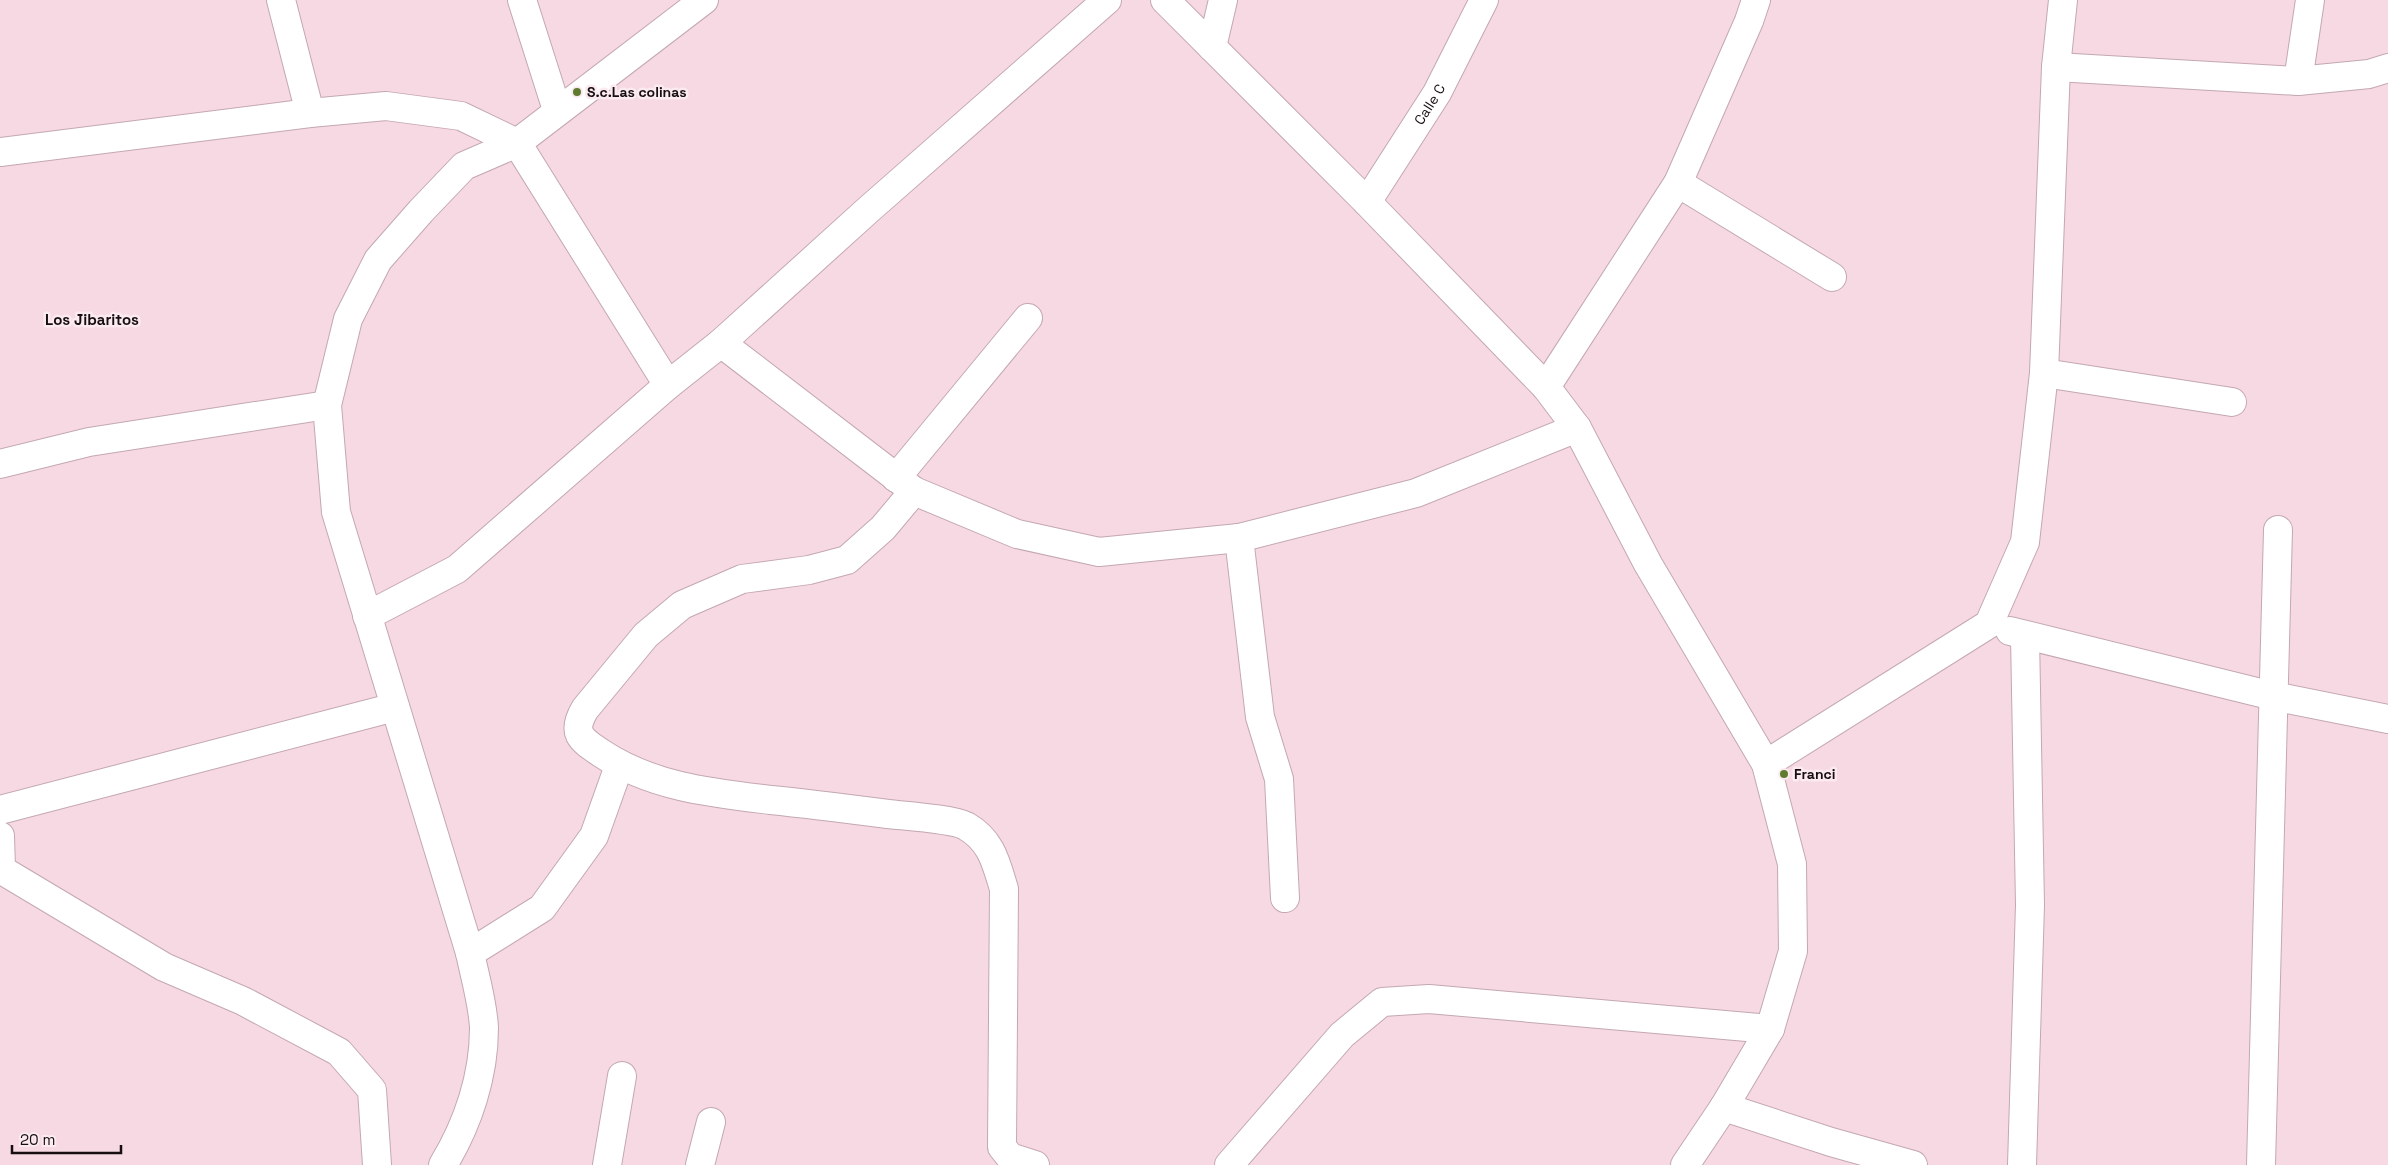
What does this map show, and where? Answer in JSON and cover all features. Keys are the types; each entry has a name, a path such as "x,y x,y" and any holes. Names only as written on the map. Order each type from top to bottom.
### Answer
{"street":[{"path":"281,0 310,113"},
{"path":"522,0 557,110"},
{"path":"443,1165 454,1147 480,1080 484,1027 470,953 336,512 327,404 348,319 378,260 464,166 517,143 557,110 704,0"},
{"path":"367,616 457,569 668,385 721,343 868,210 1107,0"},
{"path":"1165,0 1367,202 1546,387 1577,428 1648,564 1766,764 1792,864 1793,951 1770,1029 1724,1107 1685,1165"},
{"path":"1212,47 1224,0"},
{"name":"Calle C","path":"1367,202 1437,93 1484,0"},
{"path":"1546,387 1678,183 1749,21 1756,0"},
{"path":"1766,764 1989,624 2025,542 2044,373 2056,67 2063,0"},
{"path":"2298,80 2310,0"},
{"path":"2056,67 2298,80 2370,74 2388,68"},
{"path":"0,152 310,113 386,106 461,116 517,143 668,385"},
{"path":"1678,183 1832,277"},
{"path":"1028,318 905,485 884,528 847,560 809,570 742,579 682,605 646,635 585,709 577,722 579,734 588,745 619,766 665,784 734,796 930,818 966,826 991,848 1004,889 1002,1147 1010,1157 1035,1165"},
{"path":"721,343 905,485 1017,534 1099,552 1238,538 1416,493 1577,428"},
{"path":"2044,373 2232,402"},
{"path":"0,464 89,442 327,404"},
{"path":"2261,1165 2278,530"},
{"path":"1238,538 1260,717 1279,779 1285,898"},
{"path":"1989,624 2025,636 2273,696 2388,719"},
{"path":"2022,1165 2030,905 2025,636"},
{"path":"0,810 395,707"},
{"path":"470,953 542,908 594,836 619,766"},
{"path":"0,836 1,869 164,967 242,1001 339,1052 372,1090 377,1165"},
{"path":"1229,1165 1342,1035 1382,1002 1430,999 1770,1029"},
{"path":"607,1165 622,1076"},
{"path":"1724,1107 1830,1142 1912,1165"},
{"path":"700,1165 711,1122"}],"place":[{"name":"S.c.Las colinas","path":"577,92"},
{"name":"Franci","path":"1784,774"}],"district":[{"name":"Los Jibaritos","path":"92,320"}]}
